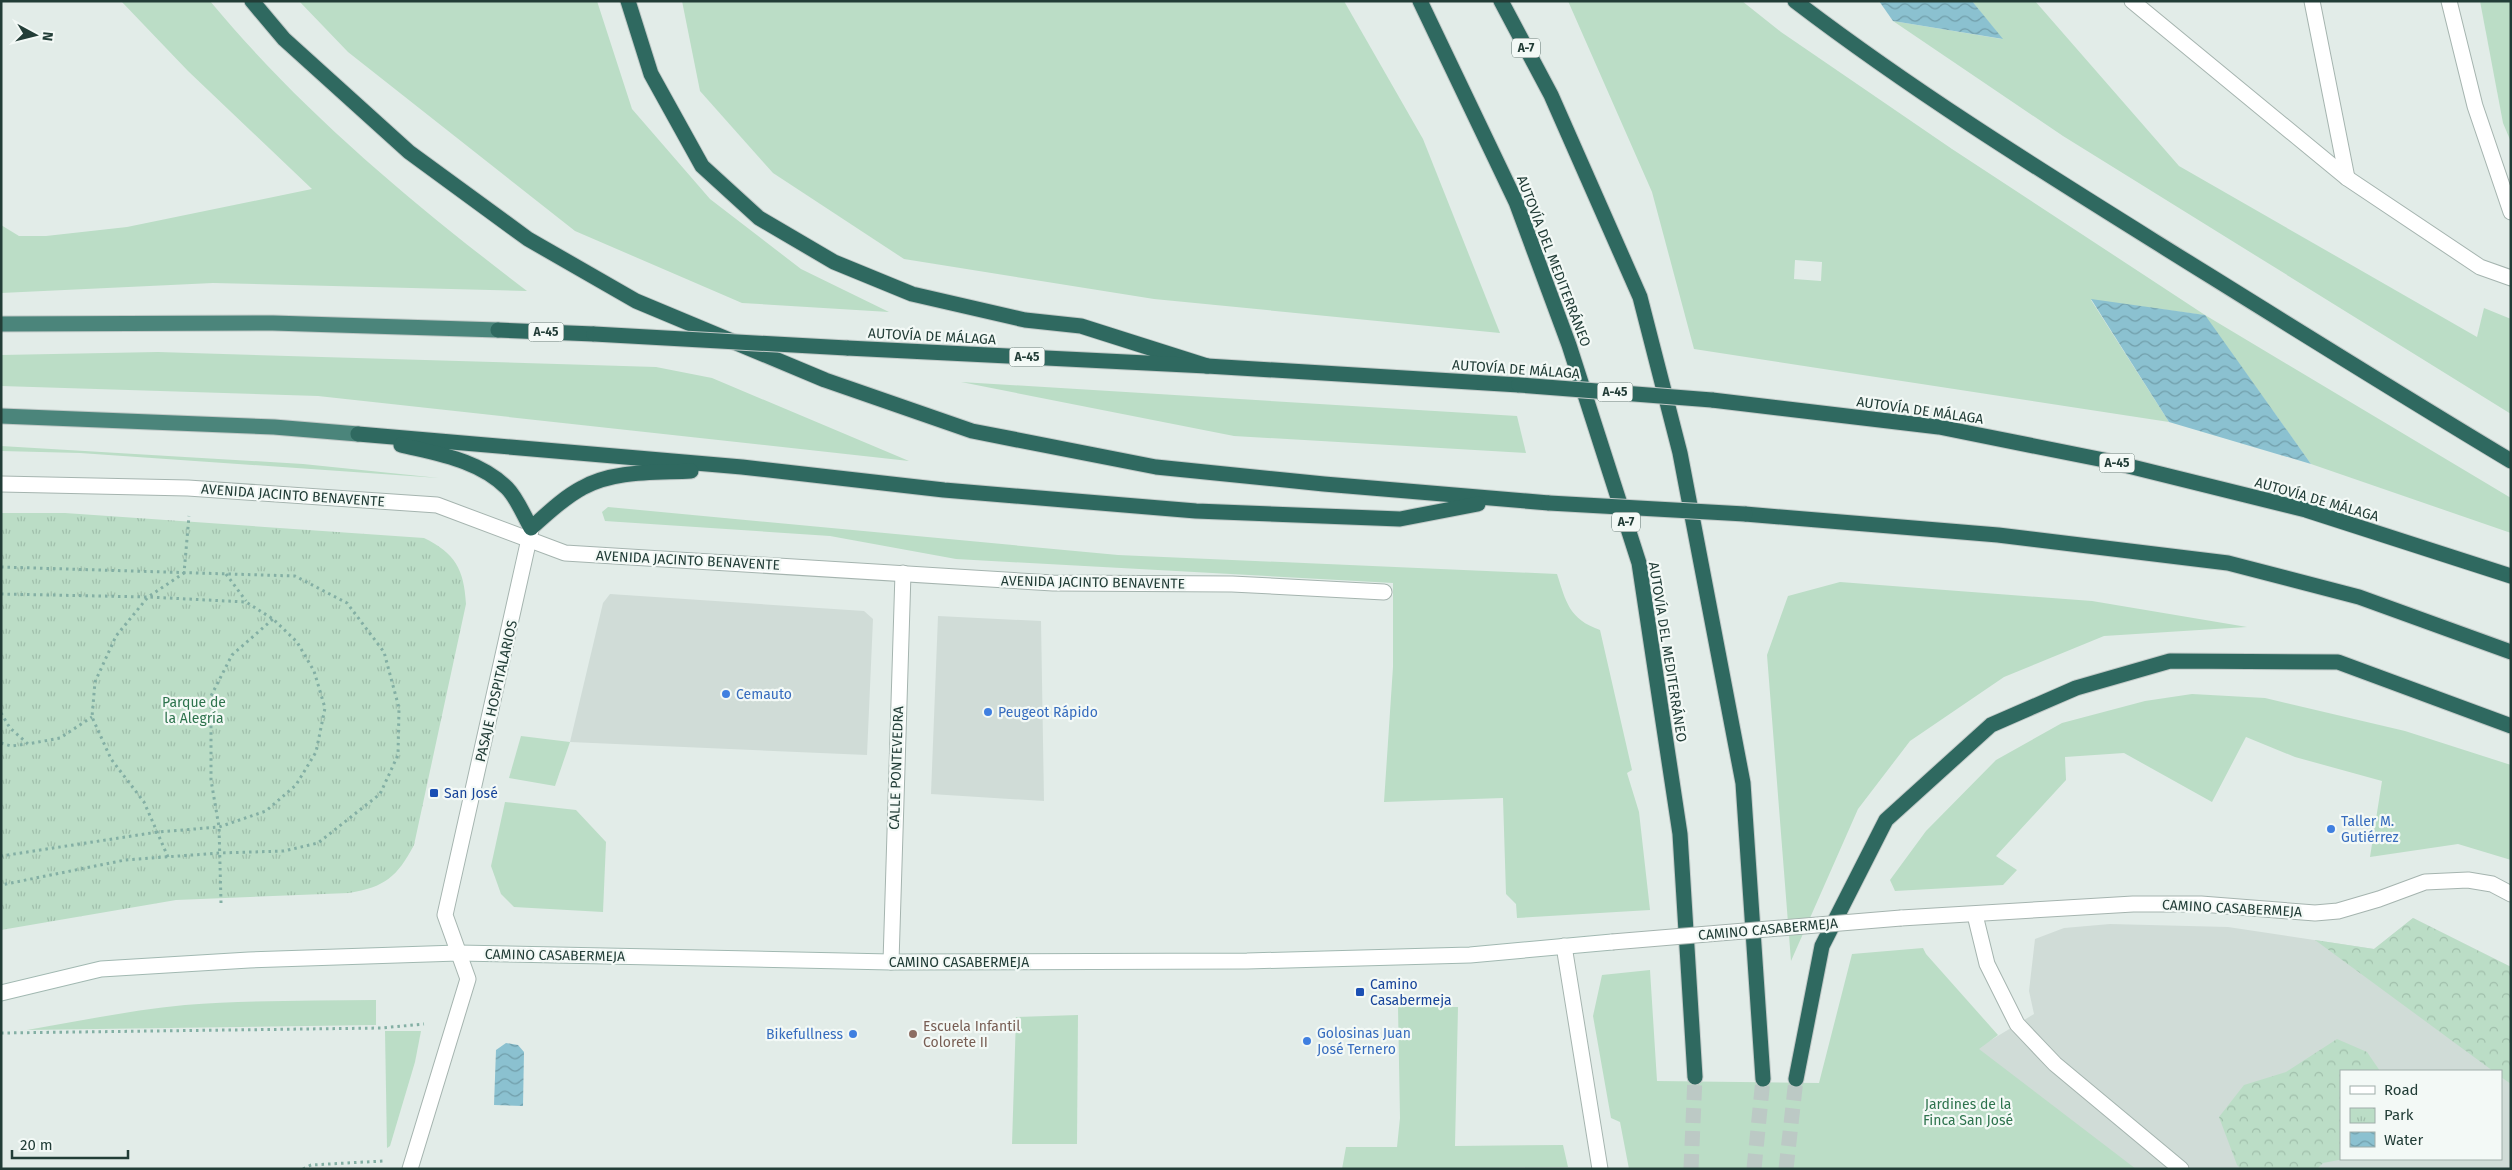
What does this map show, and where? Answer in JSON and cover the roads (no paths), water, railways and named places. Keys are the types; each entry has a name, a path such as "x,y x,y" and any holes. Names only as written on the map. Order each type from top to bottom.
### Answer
{"highway":[{"path":"252,1 284,39 409,152 528,239 636,301 825,380 972,431 1156,468 1497,500 1745,514 1998,535 2228,563 2359,597 2511,652"},
{"path":"628,1 651,74 702,166 760,218 834,262 912,294 1025,320 1081,326 1207,366"},
{"name":"AUTOVÍA DEL MEDITERRÁNEO","path":"1420,1 1516,202 1569,345 1639,563 1680,834 1695,1077"},
{"name":"A-7","path":"1501,1 1551,94 1640,297 1680,453 1743,783 1763,1079"},
{"path":"1795,1 1841,36 2037,168 2405,398 2511,461"},
{"name":"AUTOVÍA DE MÁLAGA","path":"1,324 274,322 594,334 1207,366 1519,385 1712,400 1939,427 2104,460 2306,510 2511,576"},
{"path":"1,416 274,426 742,467 944,490 1196,511 1400,519 1497,500"},
{"path":"358,434 466,462 492,476 508,489 530,534 560,503 583,488 608,478 742,467"},
{"path":"1796,1079 1822,946 1886,820 1991,725 2076,688 2170,661 2338,662 2511,726"}],"street":[{"path":"2132,1 2347,178 2480,267 2511,278"},
{"path":"2312,1 2347,178"},
{"path":"2449,1 2475,106 2511,212"},
{"name":"AVENIDA JACINTO BENAVENTE","path":"1,484 188,488 437,505 530,534 565,553 1053,583 1232,584 1384,592"},
{"name":"PASAJE HOSPITALARIOS","path":"410,1169 468,979 445,915 530,534"},
{"name":"CALLE PONTEVEDRA","path":"891,962 903,573"},
{"name":"CAMINO CASABERMEJA","path":"1,992 101,969 249,960 458,953 891,962 1247,961 1470,955 1901,918 2133,904 2201,904 2315,913 2338,911 2380,899 2425,882 2468,880 2492,884 2511,894"},
{"path":"1975,915 1987,964 2017,1024 2056,1064 2181,1169"},
{"path":"1564,946 1600,1169"}],"water":[{"path":"1879,1 1972,1 2003,39 1893,21"},
{"path":"2091,299 2205,315 2311,464 2169,422"},
{"path":"506,1043 518,1045 524,1052 523,1106 494,1105 496,1050"}],"tunnel":[{"path":"1691,1169 1695,1077"},
{"path":"1754,1169 1763,1079"},
{"path":"1786,1169 1796,1079"}],"place":[{"name":"Cemauto","path":"726,694"},
{"name":"Peugeot Rápido","path":"988,712"},
{"name":"San José","path":"434,793"},
{"name":"Taller M. Gutiérrez","path":"2331,829"},
{"name":"Camino Casabermeja","path":"1360,992"},
{"name":"Bikefullness","path":"853,1034"},
{"name":"Escuela Infantil Colorete II","path":"913,1034"},
{"name":"Golosinas Juan José Ternero","path":"1307,1041"}],"park label":[{"name":"Parque de la Alegría","path":"194,710"},
{"name":"Jardines de la Finca San José","path":"1968,1112"}]}
